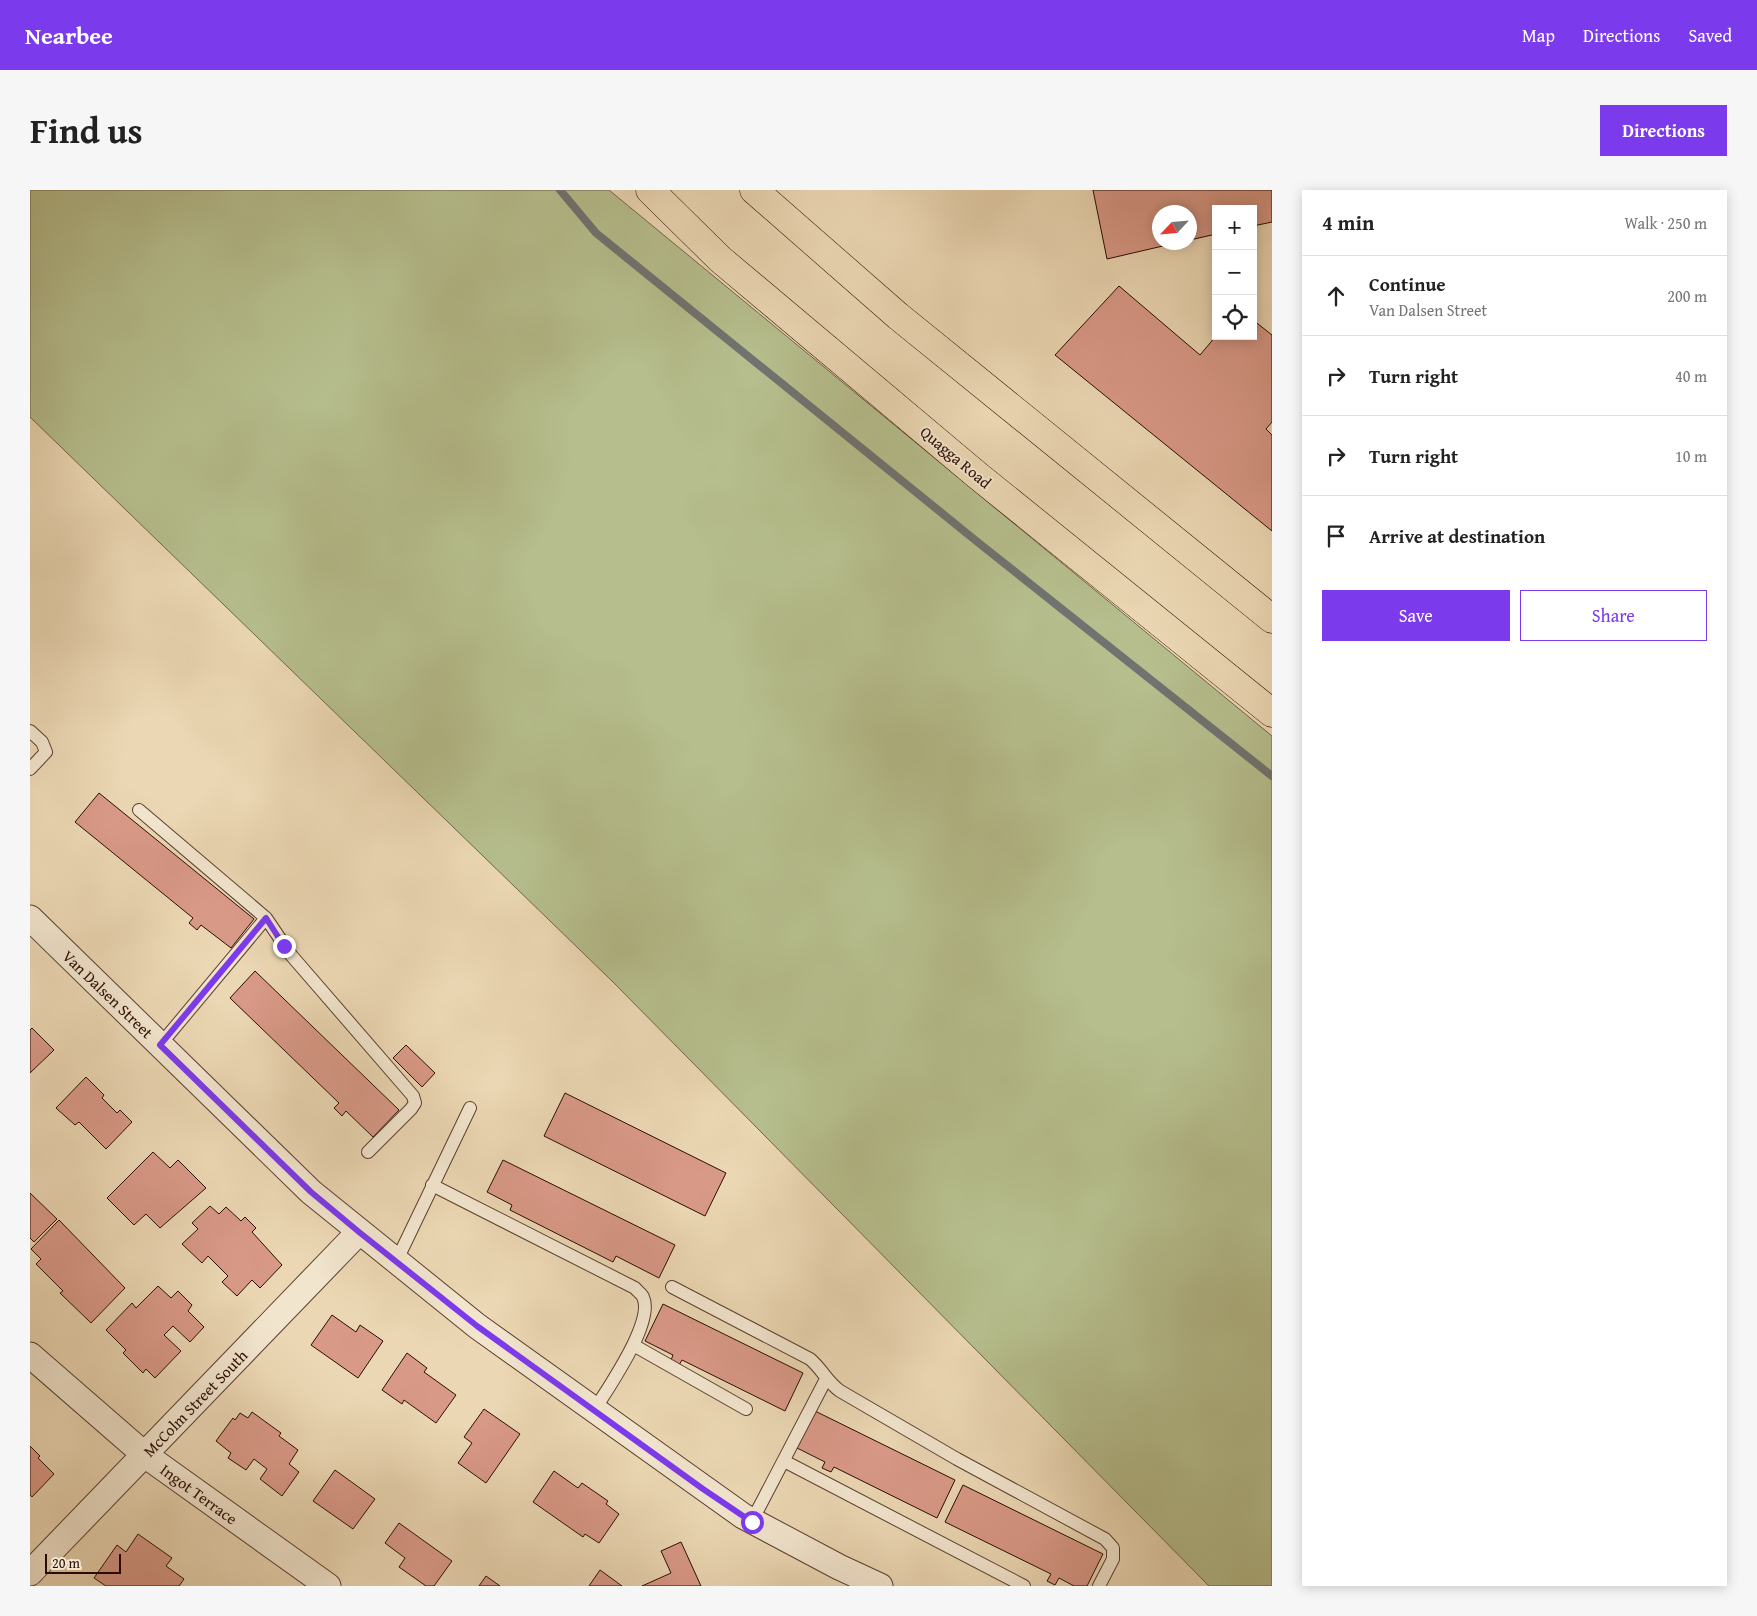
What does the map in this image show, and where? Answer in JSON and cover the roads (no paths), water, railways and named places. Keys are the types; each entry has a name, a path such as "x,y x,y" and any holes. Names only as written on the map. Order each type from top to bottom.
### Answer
{"main road":[{"name":"Quagga Road","path":"650,190 720,260 977,475 1272,713"},
{"path":"754,190 898,316 1272,620"}],"street":[{"name":"Van Dalsen Street","path":"30,918 311,1192 477,1326 703,1489 752,1522 880,1586"},
{"name":"McColm Street South","path":"30,1573 146,1455 359,1232"},
{"name":"Ingot Terrace","path":"30,1355 146,1455 328,1586"}],"lane":[{"path":"30,730 42,742 46,752 30,769"},
{"path":"139,810 266,918 291,955 414,1096 415,1103 411,1109 368,1152"},
{"path":"160,1045 266,918"},
{"path":"396,1262 470,1108"},
{"path":"432,1185 635,1288 643,1297 644,1309 635,1346 594,1411"},
{"path":"672,1287 810,1359 820,1366 826,1378 840,1391 957,1459 1105,1540 1113,1548 1113,1559 1100,1586"},
{"path":"635,1346 746,1409"},
{"path":"752,1522 826,1378"},
{"path":"784,1461 1024,1586"}],"waterway":[{"path":"560,190 596,233 980,544 1272,776"}]}
